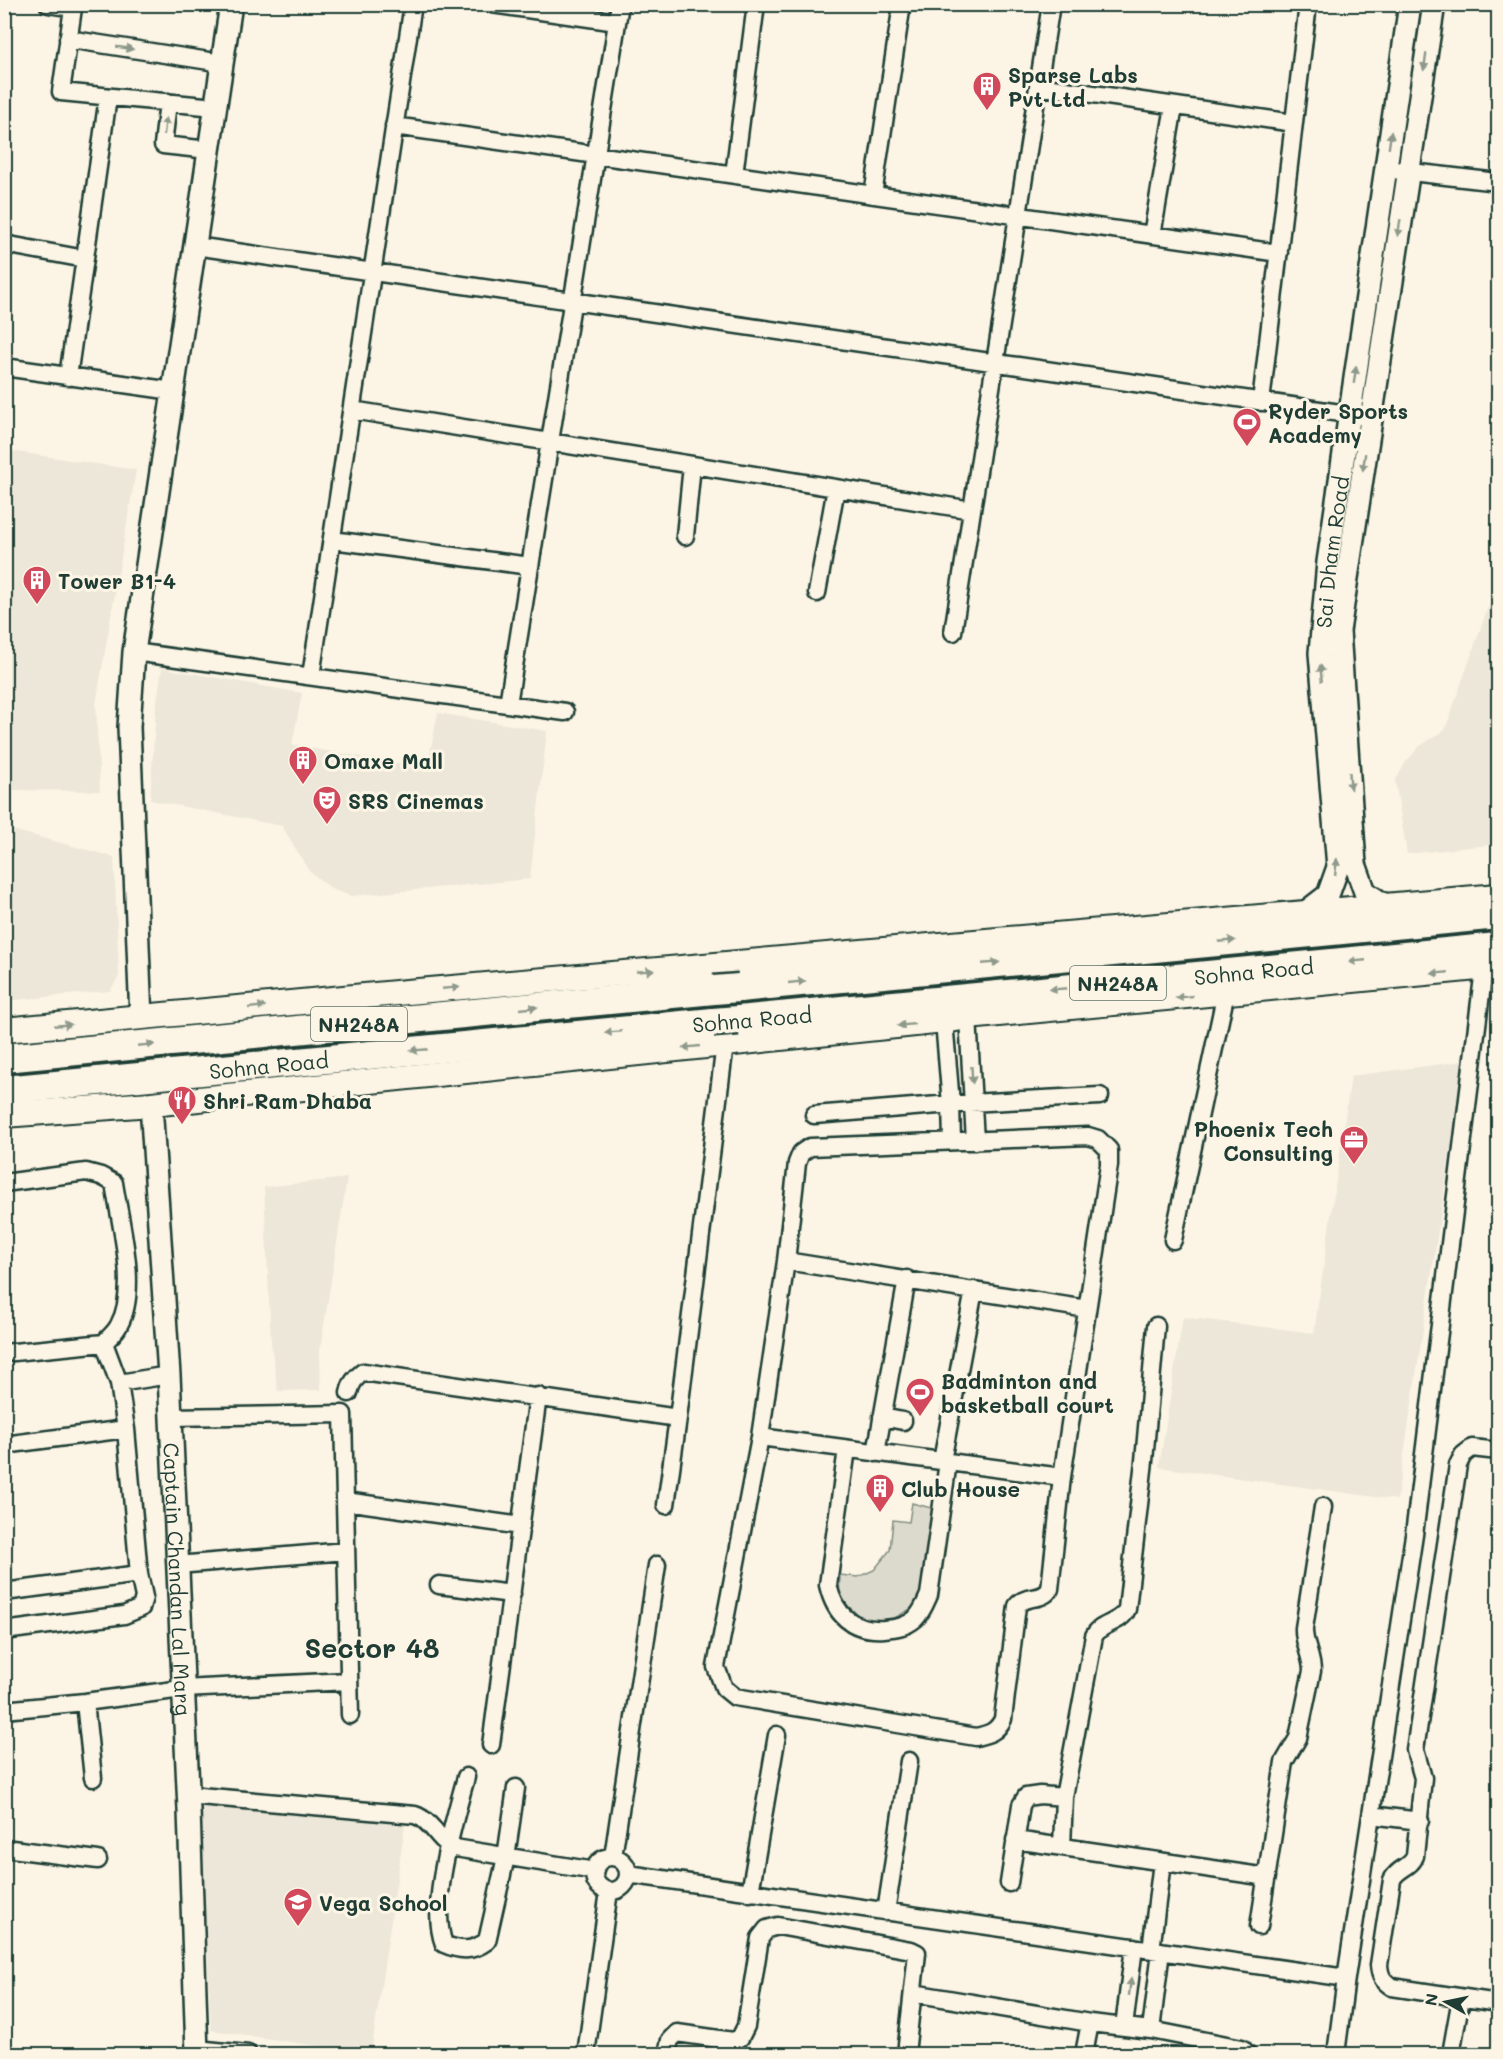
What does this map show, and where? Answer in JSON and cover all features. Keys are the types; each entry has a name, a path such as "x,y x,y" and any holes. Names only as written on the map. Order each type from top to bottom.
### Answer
{"highway":[{"name":"Sohna Road","path":"4,1058 726,980 1498,915"},
{"name":"Sohna Road","path":"4,1090 1494,961"}],"main road":[{"path":"4,1030 141,1018 726,980 1306,912 1498,896"},
{"path":"4,1116 151,1104 726,1029 944,1021 1494,961"}],"street":[{"path":"48,4 73,6 61,92 215,107"},
{"path":"141,1018 129,727 134,652 231,4"},
{"path":"311,676 412,4"},
{"path":"492,4 617,22"},
{"path":"508,704 620,4"},
{"path":"734,175 756,4"},
{"path":"873,195 902,4"},
{"path":"953,632 1051,4"},
{"path":"1261,402 1308,4"},
{"name":"Sai Dham Road","path":"1386,906 1365,892 1355,864 1338,748 1320,653 1328,562 1410,4"},
{"name":"Sai Dham Road","path":"1306,912 1329,895 1338,867 1339,631 1434,4"},
{"path":"68,39 222,63"},
{"path":"1038,86 1294,123"},
{"path":"68,377 108,97"},
{"path":"168,102 163,145 209,150"},
{"path":"1152,235 1174,106"},
{"path":"394,126 1279,254"},
{"path":"1386,169 1498,182"},
{"path":"4,244 85,259"},
{"path":"195,246 1370,418"},
{"path":"4,367 173,391"},
{"path":"352,410 972,510"},
{"path":"685,536 692,465"},
{"path":"817,593 836,488"},
{"path":"332,540 530,566"},
{"path":"134,652 565,712"},
{"path":"1336,2055 1413,1535 1494,961"},
{"path":"666,1505 726,1029 726,980"},
{"path":"1173,1240 1226,992"},
{"path":"968,1017 975,1141"},
{"path":"944,1021 952,1141"},
{"path":"814,1115 951,1104 1100,1096"},
{"name":"Captain Chandan Lal Marg","path":"151,1104 169,1375 188,1795 196,2052"},
{"path":"1088,1136 1098,1139 1109,1150 1109,1165 1062,1477 1050,1589 1043,1596 1023,1599 1019,1602 1003,1719 998,1729 990,1734 976,1737 735,1697 724,1688 716,1666 760,1437 786,1261 797,1163 801,1153 810,1147 975,1141 1088,1136"},
{"path":"4,1183 86,1172 101,1176 114,1184 129,1279 126,1310 119,1327 104,1343 4,1353"},
{"path":"786,1261 1087,1309"},
{"path":"876,1453 907,1279"},
{"path":"847,1449 828,1585 831,1598 846,1620 860,1626 877,1629 898,1628 913,1621 922,1612 929,1595 945,1461 974,1290"},
{"path":"1062,1847 1064,1797 1094,1636 1099,1629 1122,1617 1127,1609 1144,1461 1156,1326"},
{"path":"4,1631 124,1615 141,1608 144,1597 139,1574 126,1429 119,1383 104,1343"},
{"path":"349,1393 350,1386 356,1377 363,1372 678,1418"},
{"path":"119,1383 169,1375"},
{"path":"491,1745 538,1396"},
{"path":"170,1417 343,1414 350,1715"},
{"path":"882,1418 903,1421"},
{"path":"4,1445 126,1429"},
{"path":"760,1437 1062,1477"},
{"path":"1498,1451 1472,1448 1463,1455 1458,1465 1415,1750 1424,1778 1420,1821 1413,1862 1398,1871 1392,1880 1379,1965 1384,1982 1392,1987 1498,2003"},
{"path":"345,1501 521,1526"},
{"path":"1259,1926 1284,1762 1298,1738 1312,1671 1304,1628 1323,1507"},
{"path":"177,1565 346,1551"},
{"path":"613,1857 657,1565"},
{"path":"4,1592 139,1574"},
{"path":"439,1586 512,1594"},
{"path":"4,1710 182,1689 349,1681"},
{"path":"84,1702 93,1778"},
{"path":"750,1893 777,1735"},
{"path":"885,1912 909,1761"},
{"path":"466,1777 448,1846 438,1907 439,1932 444,1944 458,1950 476,1949 487,1941 506,1857 516,1788"},
{"path":"188,1795 415,1815 428,1822 448,1846 595,1871"},
{"path":"1009,1883 1021,1805 1026,1797 1040,1795 1064,1797"},
{"path":"1371,1815 1420,1821"},
{"path":"1015,1840 1268,1877"},
{"path":"4,1848 98,1860"},
{"path":"613,1857 621,1860 628,1874 626,1883 619,1890 609,1891 601,1888 596,1880 595,1871 598,1863 605,1858 613,1857"},
{"path":"1124,2026 1149,1950 1162,1862"},
{"path":"628,1874 1346,1978"},
{"path":"586,2055 609,1891"},
{"path":"667,2055 670,2040 677,2033 733,2041 740,2038 746,2026 760,1938 767,1929 778,1926 911,1950 917,1953 906,2055"},
{"path":"1149,1950 1151,2030"},
{"path":"914,1993 1090,2023 1151,2030 1242,2048 1247,2055"},
{"path":"1451,2055 1461,1998"},
{"path":"1084,2055 1090,2023"},
{"path":"196,2052 248,2055"}],"shaded area":[{"path":"4,450 136,470 96,704 100,791 5,790"},
{"path":"1498,590 1498,844 1407,854 1395,781 1406,762 1420,746 1445,730 1487,610"},
{"name":"Omaxe Mall","path":"162,668 302,693 292,745 427,768 438,713 547,731 530,879 351,896 333,890 309,871 282,826 150,800 156,707"},
{"path":"5,828 114,857 119,976 110,991 5,1001"},
{"path":"1464,1061 1397,1500 1159,1467 1183,1317 1314,1333 1351,1076"},
{"path":"347,1178 320,1351 321,1390 278,1391 271,1343 264,1187"},
{"path":"912,1503 935,1509 921,1603 893,1619 864,1621 839,1597 840,1575 858,1577 874,1570 890,1550 893,1520 909,1522"},
{"name":"Vega School","path":"201,1804 405,1825 371,2054 211,2030"}],"place":[{"name":"Sparse Labs Pvt Ltd","path":"987,112"},
{"name":"Ryder Sports Academy","path":"1247,448"},
{"name":"Tower B1-4","path":"37,606"},
{"name":"Omaxe Mall","path":"303,786"},
{"name":"SRS Cinemas","path":"327,826"},
{"name":"Shri Ram Dhaba","path":"182,1126"},
{"name":"Phoenix Tech Consulting","path":"1354,1166"},
{"name":"Badminton and basketball court","path":"920,1418"},
{"name":"Club House","path":"880,1514"},
{"name":"Vega School","path":"298,1928"}],"district":[{"name":"Sector 48","path":"372,1647"}]}
